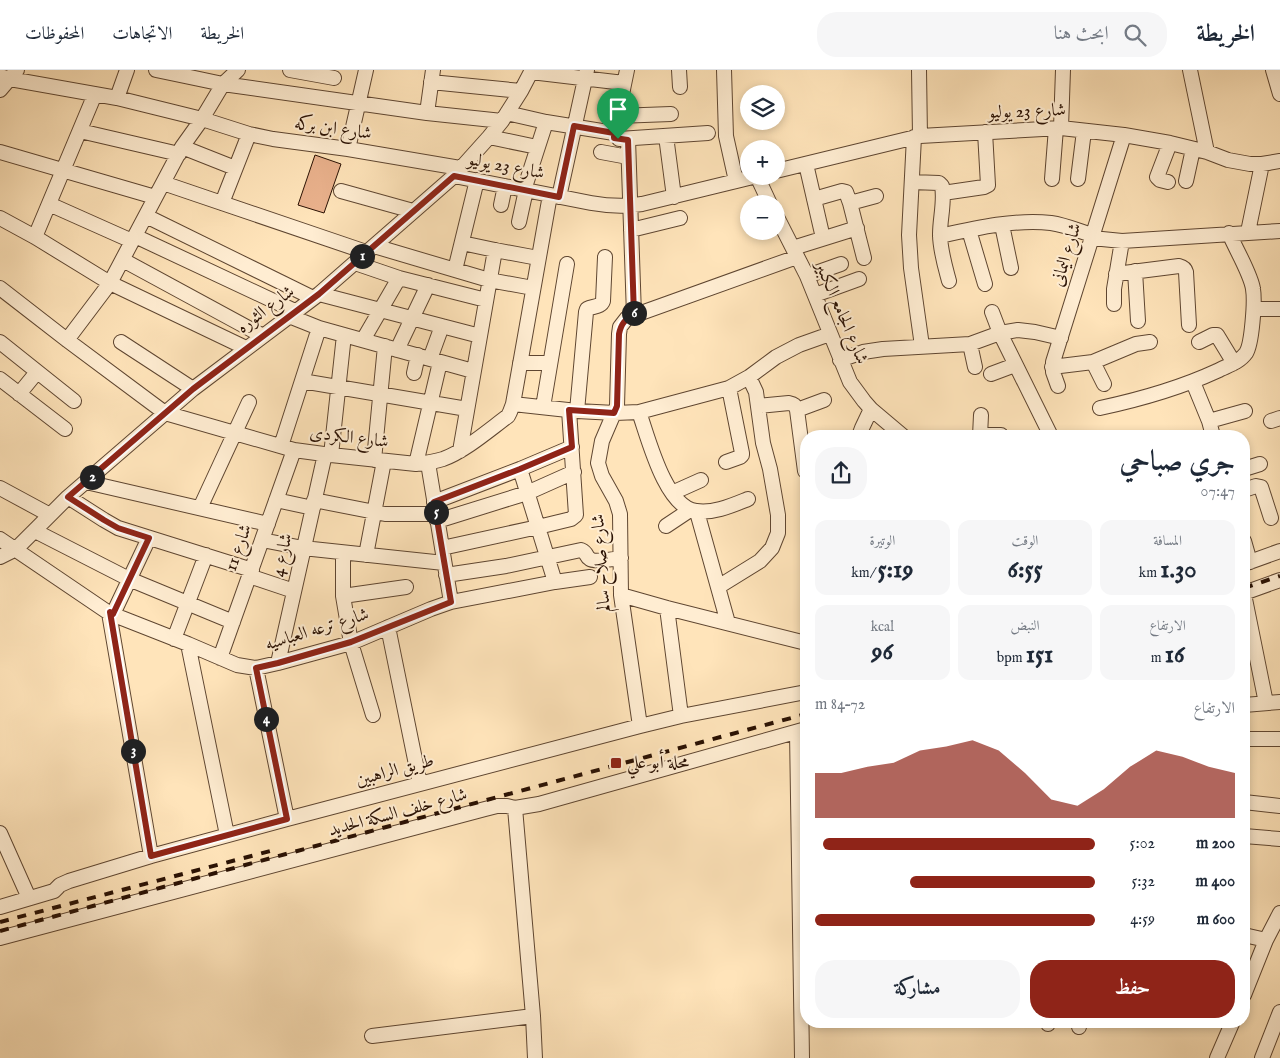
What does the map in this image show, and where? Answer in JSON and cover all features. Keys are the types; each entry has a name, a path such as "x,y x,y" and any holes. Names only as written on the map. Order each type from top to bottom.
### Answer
{"street":[{"path":"117,98 127,70"},
{"path":"156,70 223,84 427,113 504,117 614,133"},
{"path":"67,340 110,283 180,150 202,119 223,84 238,70"},
{"path":"290,70 335,74 329,99"},
{"path":"348,149 366,70"},
{"path":"679,70 680,87"},
{"path":"724,70 726,136 736,181"},
{"path":"919,70 917,136 912,182 909,251 922,346"},
{"path":"1052,179 1059,128 1063,70"},
{"path":"1190,70 1207,152"},
{"path":"1273,70 1280,94"},
{"path":"531,71 626,77 614,138 628,140 708,133"},
{"name":"شارع الثوره","path":"0,557 16,550 68,497 193,389 316,296 457,172 489,137 504,117 531,71"},
{"path":"586,74 574,126 538,258 513,404 614,413 639,412 729,388 749,377 776,357 799,345 830,334"},
{"path":"0,90 9,75"},
{"name":"شارع ابن بركه","path":"9,75 117,98 202,119 249,134 348,149 457,172"},
{"path":"427,113 432,76 521,91"},
{"path":"35,237 95,94"},
{"path":"617,116 671,114"},
{"path":"519,222 525,190 546,122"},
{"name":"شارع 23 يوليو","path":"785,169 917,136 1059,128 1124,135 1170,143 1207,152 1228,160 1250,164 1280,161"},
{"path":"80,131 180,150 235,168"},
{"path":"1078,179 1084,131"},
{"path":"943,193 988,185 985,132"},
{"path":"222,203 249,134"},
{"name":"شارع اليمانى","path":"1052,367 1124,135"},
{"path":"666,136 674,197"},
{"path":"489,137 538,147"},
{"path":"628,140 631,317 795,252 823,238 857,228"},
{"path":"1168,182 1157,177 1170,143"},
{"path":"1186,181 1193,149"},
{"path":"0,152 155,197"},
{"path":"601,152 628,157"},
{"path":"806,164 823,238"},
{"path":"1248,232 1262,164"},
{"name":"شارع 23 يوليو","path":"457,172 477,180 610,206 642,204 740,180"},
{"path":"455,270 477,180"},
{"path":"912,182 939,183 942,186 940,236 949,281"},
{"path":"163,183 370,249 489,280 533,288"},
{"path":"501,205 505,186"},
{"path":"341,191 413,211"},
{"path":"814,199 844,191 848,195 864,258"},
{"path":"850,203 876,196"},
{"path":"49,204 134,239 319,328 474,371"},
{"path":"146,216 316,296 380,310 480,336"},
{"path":"0,218 110,283 246,348"},
{"path":"631,230 680,218"},
{"path":"940,236 1002,224 1033,222 1053,224 1092,237 1122,241 1280,231"},
{"path":"1002,224 1011,268"},
{"path":"969,230 985,284"},
{"name":"شارع الجامع الكبير","path":"785,233 815,294 850,382 864,401 896,430"},
{"path":"1100,408 1142,398 1193,382 1237,361 1245,354 1249,346 1254,309 1253,288 1229,233"},
{"path":"1114,304 1116,274 1122,241"},
{"path":"462,242 538,258"},
{"path":"460,451 495,250"},
{"path":"442,548 571,519 576,515 572,447 573,410 586,312 587,309 602,304 605,257"},
{"path":"123,260 263,336"},
{"path":"355,262 399,278 486,300"},
{"path":"542,407 567,264"},
{"path":"807,276 840,264"},
{"path":"1116,274 1179,266 1185,269 1190,325"},
{"path":"1135,271 1138,321"},
{"path":"363,340 399,278"},
{"path":"815,294 859,279"},
{"path":"366,555 374,511 379,460 380,394 391,348 412,319 428,285"},
{"name":"شارع الكردى","path":"0,288 165,413 287,448 328,455 422,463 444,458 460,451 508,416 513,404"},
{"path":"1254,309 1280,309"},
{"path":"992,312 1015,365 1048,430"},
{"name":"شارع صلاح سالم","path":"631,317 620,327 617,406 602,441 598,463 620,514 621,595 640,726"},
{"path":"442,326 429,359 430,403 422,463 436,513 451,602"},
{"name":"شارع 11","path":"220,658 276,500 302,381 319,328"},
{"path":"840,360 862,352 883,349 970,344 986,340 1000,333 1018,330 1061,338"},
{"name":"شارع 4","path":"278,663 303,548 328,455 339,387 344,335"},
{"path":"1199,342 1217,335 1237,361"},
{"path":"0,342 74,401"},
{"path":"120,342 193,389"},
{"path":"1058,386 1052,367 1093,362 1136,344 1150,342"},
{"path":"970,344 975,367"},
{"path":"414,374 429,359"},
{"path":"1093,362 1104,384"},
{"path":"520,363 550,363"},
{"path":"991,374 1015,365"},
{"path":"19,394 37,372"},
{"path":"718,587 760,561 772,548 778,533 778,516 770,469 763,443 756,392 749,377"},
{"path":"0,379 65,429"},
{"path":"302,381 467,409"},
{"path":"1193,382 1211,430"},
{"path":"726,462 740,457 742,453 729,388"},
{"path":"797,410 824,400"},
{"path":"200,508 249,402"},
{"path":"758,406 793,403 797,410 800,430"},
{"path":"1209,421 1245,411"},
{"path":"639,412 662,476 672,494 682,504 694,511 728,623"},
{"path":"861,430 876,413"},
{"path":"980,430 981,415"},
{"path":"436,513 520,469 572,447"},
{"path":"1250,467 1260,464"},
{"path":"520,469 555,582"},
{"path":"276,500 374,511 385,514 436,513 527,493 574,472"},
{"path":"672,494 701,480"},
{"path":"86,482 268,524"},
{"path":"1250,488 1261,487 1272,518"},
{"path":"0,488 50,516"},
{"path":"68,497 118,528 206,556 294,591"},
{"path":"666,526 694,511 721,508 748,499"},
{"path":"35,531 129,579 233,622"},
{"path":"149,538 111,613 151,856"},
{"name":"شارع ترعه العباسيه","path":"0,539 111,613 237,665 256,668 351,642 451,602 590,577"},
{"path":"262,540 445,569 506,566 581,550 586,552 589,558 593,560 620,558"},
{"path":"1250,562 1280,551"},
{"path":"343,553 343,596 351,642 373,715"},
{"path":"174,638 206,556"},
{"path":"1250,591 1280,580"},
{"path":"343,596 406,587"},
{"path":"621,595 800,641"},
{"path":"667,608 681,716"},
{"path":"1250,616 1273,703 1250,705"},
{"path":"388,627 420,784"},
{"path":"188,644 226,835"},
{"path":"256,668 287,819"},
{"name":"طريق الراهبين","path":"0,906 54,891 64,882 226,835 640,726 681,716 800,693"},
{"name":"شارع خلف السكة الحديد","path":"0,938 497,806 515,808 540,804 800,731"},
{"path":"1250,739 1280,739"},
{"path":"1250,803 1280,806"},
{"path":"515,808 535,1058"},
{"path":"0,833 30,898"},
{"path":"1250,836 1280,839"},
{"path":"1250,980 1266,940 1280,913"},
{"path":"1250,936 1266,940"},
{"path":"1262,1058 1280,1012"},
{"path":"372,1036 533,1016"},
{"path":"802,1028 802,1058"},
{"path":"1217,1058 1230,1028"}],"building":[{"path":"315,155 341,164 324,213 298,205"}],"railway":[{"path":"1250,586 1280,576"},
{"path":"0,931 800,716"},
{"path":"0,922 278,849"}],"place":[{"name":"محلة أبو علي","path":"616,763"}],"route":[{"path":"574,126 614,133 614,138 618,139 628,140 634,315 627,318 620,327 617,406 614,413 569,410 572,447 434,502 451,602 351,642 256,668 287,819 151,856 110,612 113,614 149,538 118,528 68,497 193,389 319,294 454,176 559,197 574,126"}]}
